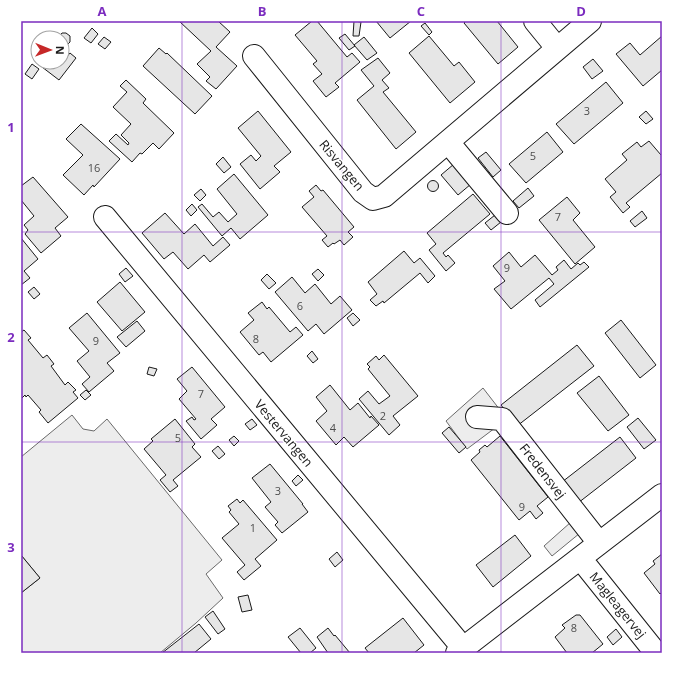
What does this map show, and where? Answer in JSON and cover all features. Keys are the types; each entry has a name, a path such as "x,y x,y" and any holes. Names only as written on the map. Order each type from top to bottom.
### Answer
{"street":[{"path":"535,21 557,48"},
{"name":"Risvangen","path":"254,56 363,192 373,199 384,196 590,21"},
{"path":"448,142 507,213"},
{"name":"Vestervangen","path":"105,217 460,650"},
{"name":"Fredensvej","path":"477,417 502,420 599,543"},
{"path":"460,650 662,495"},
{"name":"Magleagervej","path":"580,558 656,653"}],"shaded area":[{"path":"483,388 507,419 467,449 446,421"},
{"path":"72,415 83,429 94,431 107,419 222,560 206,574 223,598 160,653 21,653 21,593 40,578 21,555 21,457"},
{"path":"571,522 580,533 552,556 544,546"}],"building":[{"path":"179,21 218,21 230,32 216,47 237,66 216,89 206,81 210,77 197,64 211,51"},
{"path":"312,21 317,21 347,57 352,53 360,62 335,83 339,87 326,97 313,81 322,74 313,64 317,61 295,35"},
{"path":"354,21 361,22 359,36 353,36"},
{"path":"376,21 411,21 390,38"},
{"path":"466,21 497,21 518,47 498,64 464,23"},
{"path":"425,23 432,32 429,35 421,26"},
{"path":"92,28 98,34 91,43 84,38"},
{"path":"345,34 355,46 349,50 339,38"},
{"path":"429,36 454,66 459,62 475,82 450,103 409,53"},
{"path":"662,36 662,70 643,86 616,54 630,43 640,55"},
{"path":"104,37 111,42 105,49 98,44"},
{"path":"364,37 377,53 367,60 354,45"},
{"path":"159,48 166,54 167,53 212,96 195,114 143,66"},
{"path":"70,53 76,58 70,66"},
{"path":"378,58 390,73 382,80 389,88 383,92 416,132 396,149 357,100 374,86 361,70"},
{"path":"593,59 603,71 592,79 583,67"},
{"path":"30,67 30,70 38,70 32,79 25,74"},
{"path":"46,70 67,70 59,80"},
{"path":"126,80 146,99 143,103 174,133 159,149 153,143 142,154 140,153 132,162 109,141 116,134 128,145 129,143 121,135 131,124 113,107 127,92 120,86"},
{"path":"606,82 623,103 574,144 556,124"},
{"path":"258,111 291,152 274,166 280,172 260,189 240,164 251,155 256,161 261,156 238,128"},
{"path":"646,111 653,119 646,124 639,117"},
{"path":"81,124 120,159 94,187 93,185 84,195 63,175 83,155 66,139"},
{"path":"547,132 563,152 526,183 509,164"},
{"path":"649,141 661,155 662,154 662,173 626,203 630,207 623,213 610,197 616,192 605,179 627,160 622,154 637,142 641,147"},
{"path":"486,152 501,170 493,177 478,158"},
{"path":"223,157 231,167 224,173 216,164"},
{"path":"454,164 471,184 458,195 441,175"},
{"path":"234,174 268,215 240,239 231,228 222,236 198,207 202,204 213,217 219,212 228,222 237,214 217,189"},
{"path":"33,177 68,217 55,228 61,236 41,253 25,234 28,230 24,225 34,216 21,200 21,186"},
{"path":"433,180 437,182 439,186 437,190 433,192 429,190 427,186 429,182"},
{"path":"316,185 321,191 323,190 354,227 348,232 353,237 344,245 340,240 328,247 322,240 327,236 302,207 314,197 309,191"},
{"path":"528,188 534,196 519,208 513,201"},
{"path":"201,189 206,195 200,201 194,195"},
{"path":"473,194 490,214 443,253 446,257 448,255 455,263 446,271 429,250 436,244 427,233"},
{"path":"567,197 580,213 573,220 595,247 575,264 539,220"},
{"path":"192,204 197,210 191,216 186,210"},
{"path":"642,211 647,218 635,227 630,221"},
{"path":"165,213 184,234 195,224 213,246 223,237 230,245 210,262 204,255 188,269 173,252 164,259 142,233"},
{"path":"495,215 501,222 491,230 485,223"},
{"path":"21,238 38,259 24,271 30,278 21,285"},
{"path":"404,251 414,263 420,258 435,276 428,283 420,273 384,303 383,301 376,306 370,300 377,294 368,282"},
{"path":"509,252 521,267 535,255 552,275 558,270 556,267 564,260 571,269 578,263 580,265 584,262 589,267 540,307 535,300 554,284 549,278 511,309 494,289 505,281 493,266"},
{"path":"126,268 133,276 125,282 119,274"},
{"path":"318,269 324,275 318,281 312,274"},
{"path":"267,274 276,283 269,289 261,280"},
{"path":"292,277 305,293 315,284 331,304 340,296 352,310 324,334 316,324 308,331 275,292"},
{"path":"120,282 145,312 122,331 97,302"},
{"path":"34,287 40,294 34,299 28,292"},
{"path":"262,302 267,309 269,307 290,332 296,327 303,335 271,362 263,352 259,355 240,332 254,320 248,313"},
{"path":"87,313 120,353 107,363 114,371 89,392 82,384 90,377 77,361 89,351 69,328"},
{"path":"353,313 360,320 353,326 347,318"},
{"path":"621,320 656,365 640,378 605,333"},
{"path":"137,321 145,331 126,347 117,337"},
{"path":"24,330 31,338 28,340 43,358 47,355 54,364 51,366 65,385 68,382 76,390 73,392 78,398 48,423 39,412 41,410 28,395 26,397 25,395 21,399 21,332"},
{"path":"577,345 594,366 517,426 501,405"},
{"path":"312,351 318,359 313,363 307,356"},
{"path":"384,355 418,396 393,416 400,425 389,435 359,399 368,391 379,404 390,396 368,369 370,367 367,364 376,356 379,360"},
{"path":"149,367 157,369 154,376 147,374"},
{"path":"192,367 225,407 211,419 217,425 201,439 186,421 192,417 194,420 196,419 179,399 187,391 177,379"},
{"path":"599,376 629,415 608,431 577,393"},
{"path":"330,385 350,410 358,403 370,418 371,416 379,425 353,447 344,437 336,445 316,421 327,411 316,397"},
{"path":"86,390 91,395 85,400 80,395"},
{"path":"638,418 656,440 644,449 627,427"},
{"path":"175,419 195,444 192,447 201,457 173,480 178,486 170,492 160,480 166,475 144,449 153,441 151,439"},
{"path":"252,419 257,425 250,430 245,424"},
{"path":"449,427 466,447 459,453 442,433"},
{"path":"234,436 239,441 234,446 229,440"},
{"path":"500,436 548,497 537,506 543,513 536,519 530,511 519,520 471,460 485,445 487,447"},
{"path":"620,437 636,458 578,503 562,482"},
{"path":"218,446 225,454 219,459 212,451"},
{"path":"270,464 308,512 282,533 275,525 278,522 265,507 271,502 252,478"},
{"path":"298,475 303,480 296,486 292,481"},
{"path":"237,499 240,503 243,500 277,540 255,559 261,566 244,580 237,572 245,565 222,538 239,524 229,512 231,510 228,506"},
{"path":"515,535 531,556 493,587 476,565"},
{"path":"337,552 343,560 335,567 329,559"},
{"path":"662,554 662,592 660,594 644,573 655,564 653,561"},
{"path":"21,555 40,578 21,593"},
{"path":"248,595 252,610 242,612 238,597"},
{"path":"213,611 225,629 218,634 205,617"},
{"path":"576,615 580,615 603,644 592,653 567,653 555,637 565,628 562,625"},
{"path":"403,618 424,645 414,653 369,653 365,648"},
{"path":"199,624 211,639 194,653 162,653"},
{"path":"300,628 316,648 310,653 301,653 288,637"},
{"path":"328,628 350,653 328,653 317,637"},
{"path":"616,629 622,637 613,645 607,637"}]}
